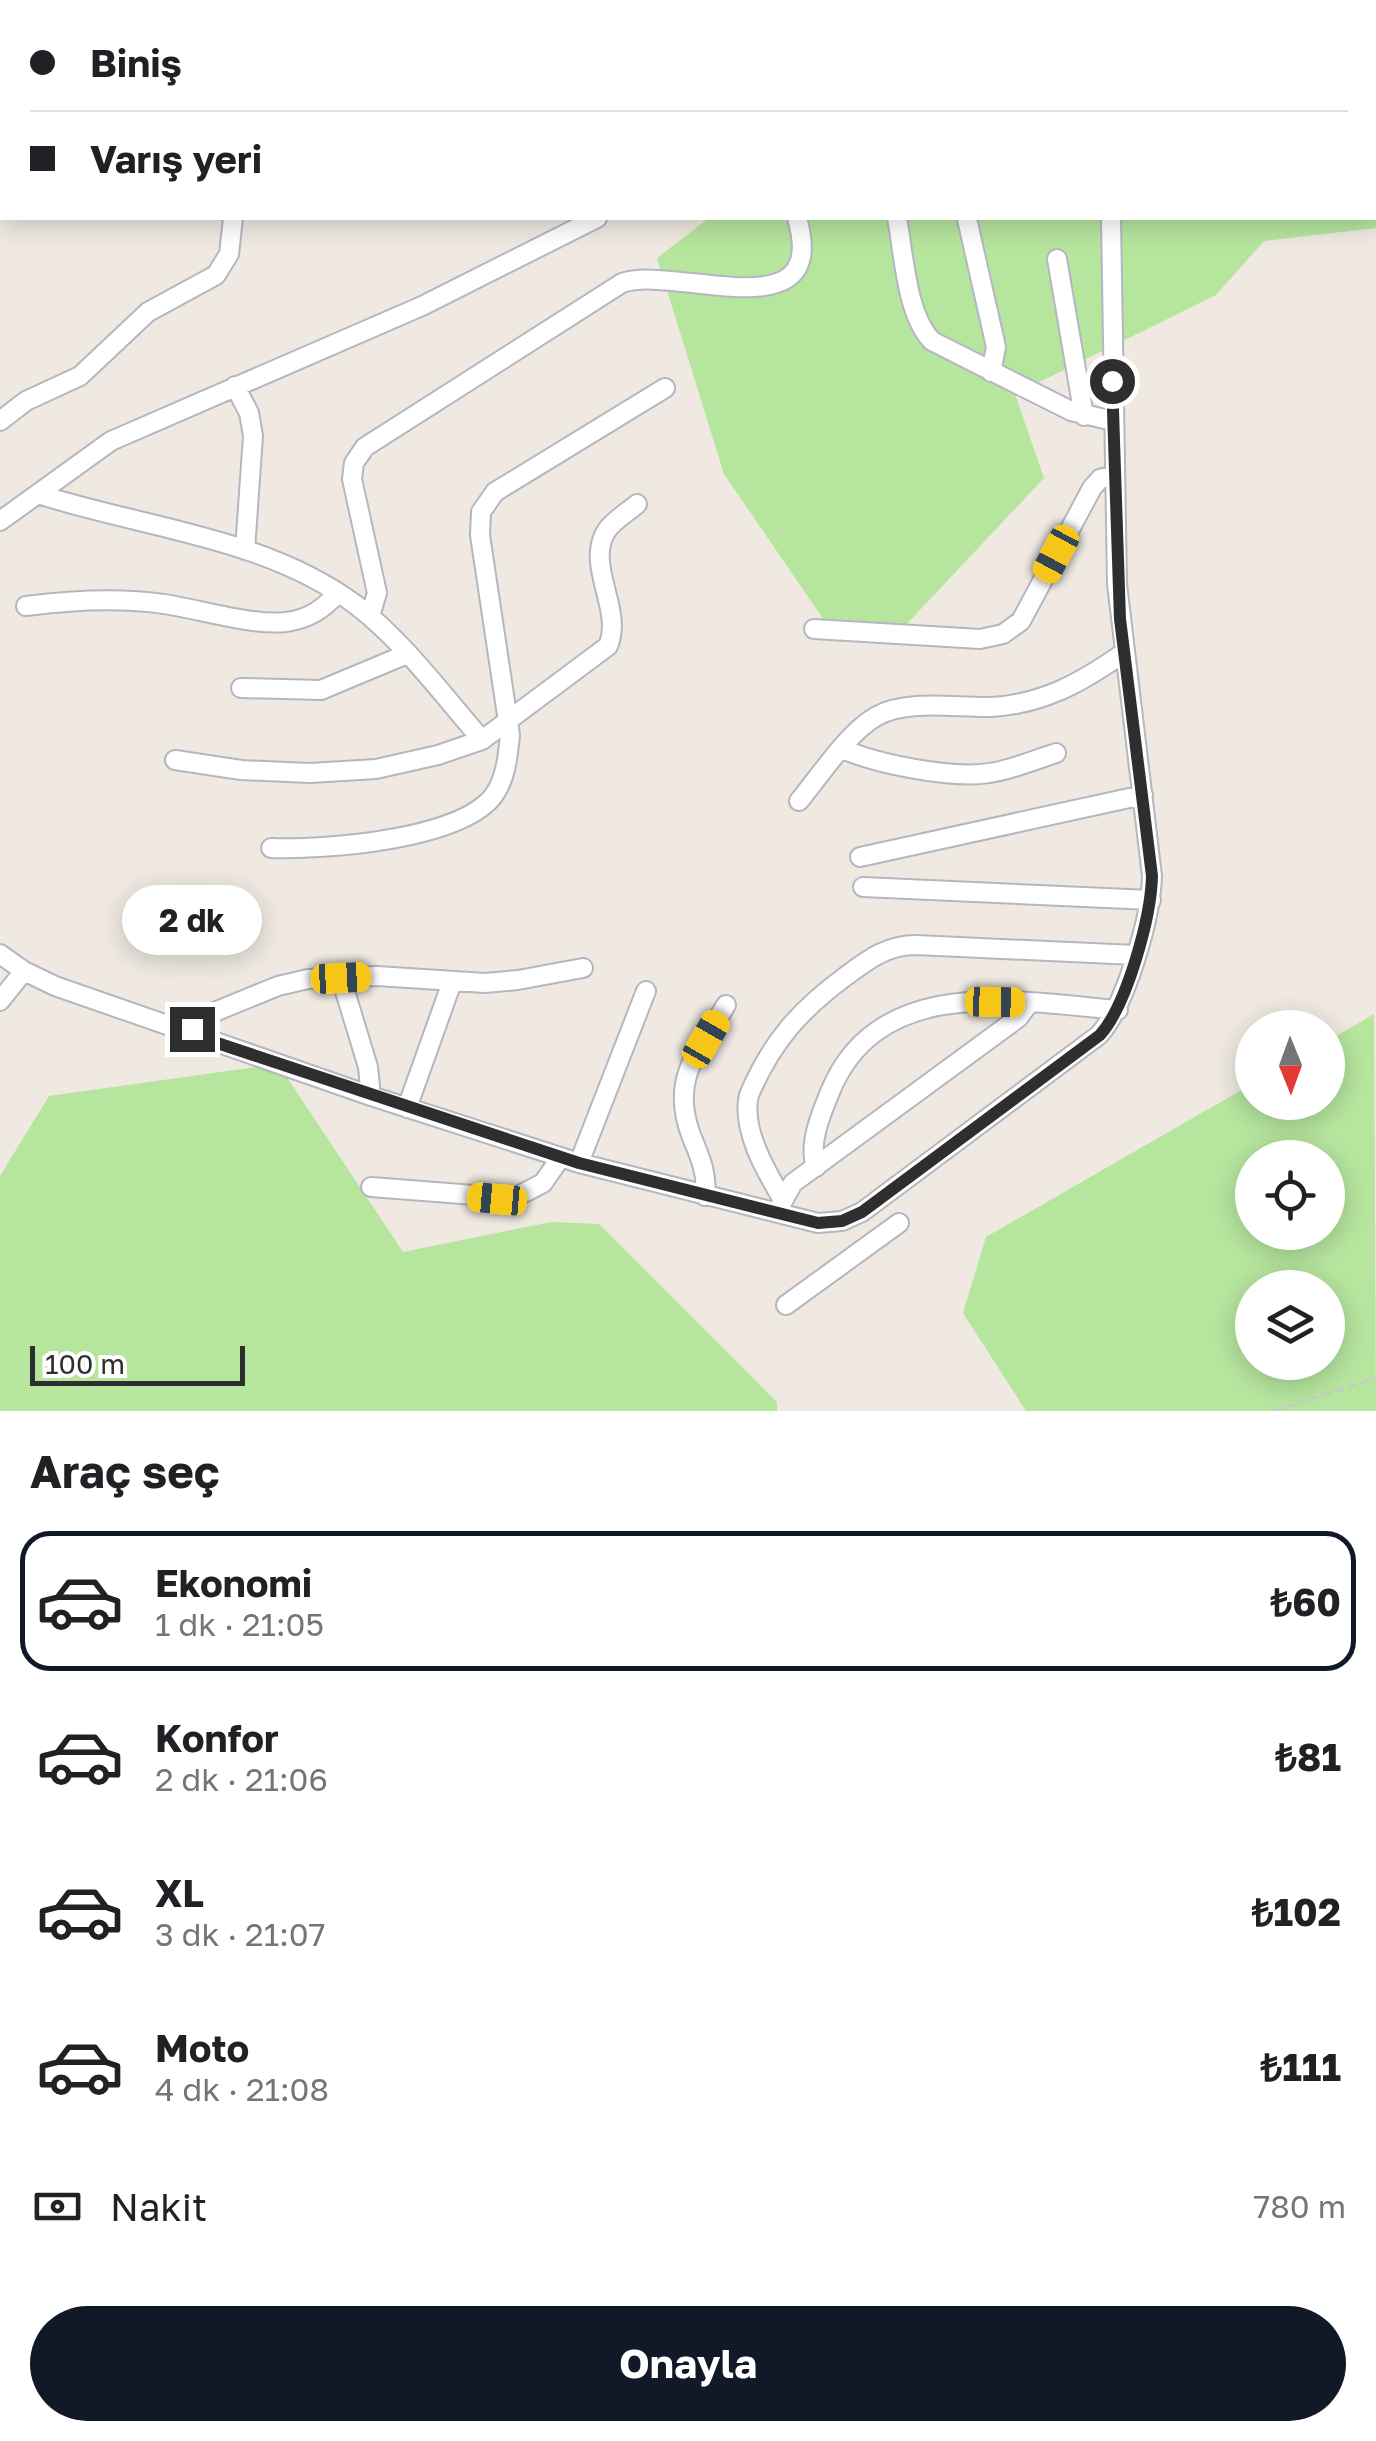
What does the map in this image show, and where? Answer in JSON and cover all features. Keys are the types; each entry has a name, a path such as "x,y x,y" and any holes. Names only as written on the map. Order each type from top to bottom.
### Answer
{"street":[{"path":"0,420 26,401 80,376 148,312 216,275 229,254 234,220"},
{"path":"0,522 111,441 422,306 593,220"},
{"path":"370,616 376,602 376,585 352,479 354,462 364,446 622,283 654,278 752,289 779,282 792,273 802,256 804,241 798,220"},
{"path":"897,220 915,312 921,328 940,346 1084,416 1113,422"},
{"path":"967,220 996,347 991,372"},
{"path":"0,954 55,986 371,1096 570,1160 705,1196 780,1206 818,1223 852,1217 1091,1042 1118,1010 1151,900 1152,876 1117,584 1111,220"},
{"path":"1056,259 1084,416"},
{"path":"235,386 249,413 253,436 245,550"},
{"path":"271,848 352,844 462,820 495,793 506,765 509,720 479,528 484,506 496,492 664,388"},
{"path":"814,628 980,639 1010,630 1021,621 1092,488 1100,480 1115,475"},
{"path":"38,494 245,550 290,567 338,593 370,616 482,740"},
{"path":"175,760 275,772 344,772 407,763 482,740 608,646 613,627 601,547 609,528 637,504"},
{"path":"26,606 134,600 274,622 312,615 338,593"},
{"path":"798,801 869,721 887,711 1025,703 1078,684 1124,652"},
{"path":"242,688 322,690 406,654"},
{"path":"843,750 880,762 974,775 1005,770 1056,753"},
{"path":"860,857 1143,795"},
{"path":"863,888 1151,900"},
{"path":"780,1206 750,1129 746,1110 749,1095 795,1018 869,959 896,946 916,945 1135,955"},
{"path":"190,1034 207,1015 278,986 308,980 377,976 452,982 518,980 583,968"},
{"path":"0,1001 24,971"},
{"path":"341,978 368,1067 371,1096"},
{"path":"407,1108 452,982"},
{"path":"372,1188 514,1198 542,1183 570,1160 646,991"},
{"path":"816,1167 813,1150 831,1088 846,1063 876,1032 904,1016 947,1002 1030,1002 1118,1010"},
{"path":"780,1206 793,1184 1018,1018 1030,1002"},
{"path":"705,1196 704,1168 685,1119 682,1094 686,1074 726,1005"},
{"path":"852,1217 864,1249"},
{"path":"786,1305 899,1223"}],"path":[{"path":"1274,1411 1376,1378"}],"green space":[{"path":"706,220 1376,220 1376,228 1264,241 1216,295 1015,394 1044,478 902,629 839,642 724,474 657,258"},
{"path":"1374,1014 1376,1411 1026,1411 963,1313 986,1237 1235,1094 1235,1120 1345,1120 1345,1031"},
{"path":"278,1064 403,1252 551,1222 599,1224 777,1402 777,1411 0,1411 0,1176 49,1096"}],"route":[{"path":"192,1029 190,1034 579,1163 818,1223 842,1221 862,1212 1100,1035 1121,1000 1148,912 1152,876 1117,584 1112,381"}]}
